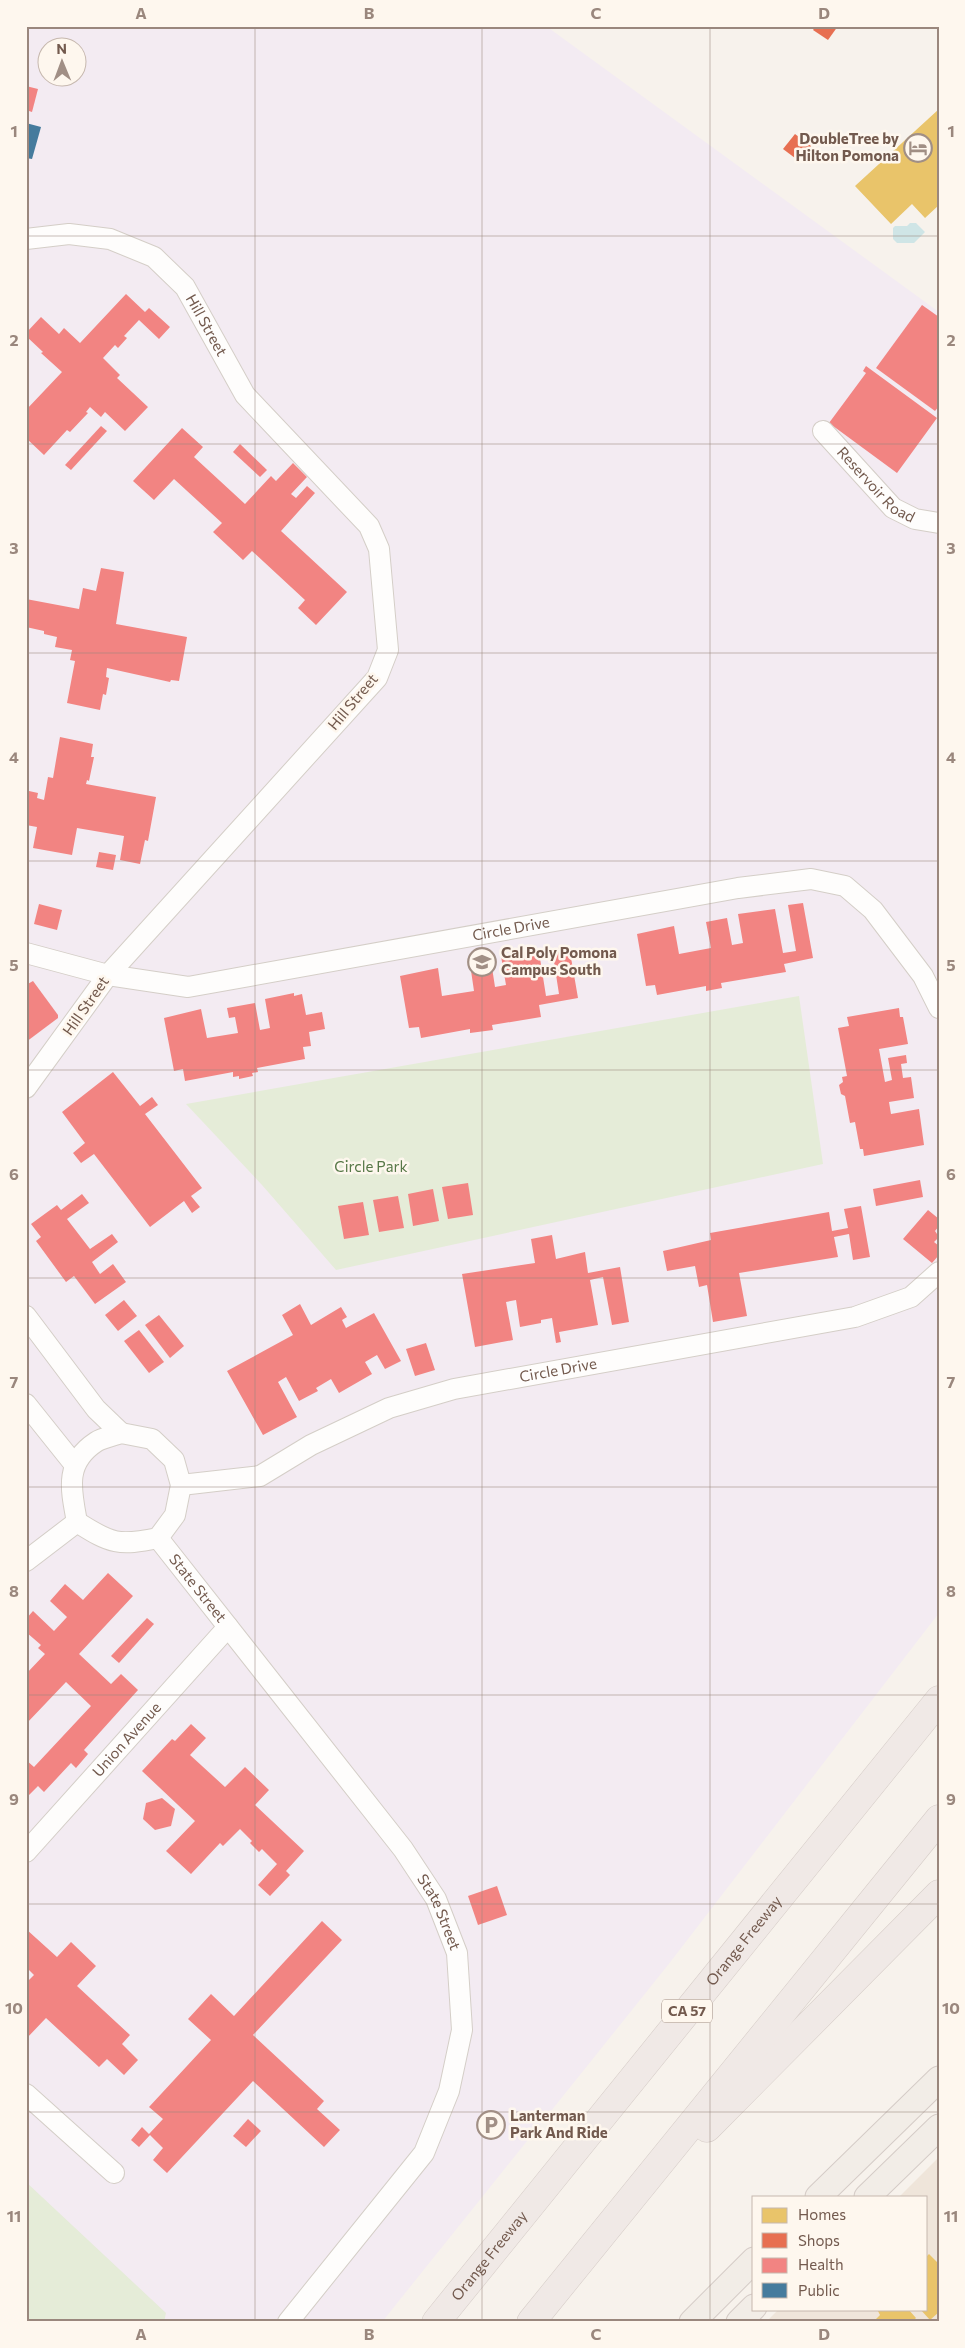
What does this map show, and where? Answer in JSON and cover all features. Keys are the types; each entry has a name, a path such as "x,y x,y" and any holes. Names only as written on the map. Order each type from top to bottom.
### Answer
{"highway":[{"name":"Orange Freeway","path":"436,2322 939,1700"},
{"path":"531,2322 611,2226 722,2085 939,1819"},
{"path":"611,2226 939,1894"}],"main road":[{"path":"819,2196 939,2079"},
{"path":"868,2196 939,2127"},
{"path":"692,2322 752,2262"},
{"path":"739,2322 752,2309"}],"street":[{"name":"Hill Street","path":"26,1088 78,1020 108,975 377,678 388,650 379,549 370,526 245,395 185,287 154,256 110,239 69,234 28,238"},
{"name":"Reservoir Road","path":"823,431 893,508 916,519 939,523"},
{"name":"Circle Drive","path":"26,953 108,975 188,987 738,888 811,879 845,886 873,910 923,976 937,999"},
{"name":"Circle Drive","path":"181,1485 260,1476 311,1445 389,1408 454,1389 855,1317 911,1297 939,1272"},
{"path":"26,1316 96,1409 121,1433"},
{"path":"26,1404 74,1464"},
{"path":"121,1433 152,1439 174,1460 181,1485 175,1515 158,1538 131,1543 103,1539 77,1522 71,1490 74,1464 96,1442 121,1433"},
{"path":"26,1561 77,1522"},
{"name":"State Street","path":"158,1538 402,1849 436,1899 457,1953 462,2030 449,2091 424,2153 288,2322"},
{"name":"Union Avenue","path":"26,1852 228,1626"},
{"path":"26,2094 114,2173"}],"shaded area":[{"name":"Cal Poly Pomona Campus South","path":"26,26 546,26 939,312 939,1613 668,1965 382,2322 26,2322"},
{"path":"910,223 916,223 925,232 914,243 897,243 893,239 893,228 895,226 907,226"},
{"path":"939,2157 939,2322 766,2322 778,2310 928,2310 928,2196 900,2196"}],"green space":[{"name":"Circle Park","path":"799,996 823,1164 336,1270 262,1185 186,1104"},
{"path":"26,2182 166,2313 164,2322 26,2322"}],"building: Homes":[{"name":"DoubleTree by Hilton Pomona","path":"939,109 939,205 925,218 912,204 891,224 855,186"},
{"path":"928,2255 939,2264 939,2312 930,2320 921,2310 928,2310"},
{"path":"878,2310 909,2310 916,2318 912,2322 873,2322 880,2315"}],"building: Shops":[{"path":"816,26 838,26 828,40 813,30"},
{"path":"795,134 811,146 799,161 783,149"}],"building: Health":[{"path":"26,86 38,89 32,112 26,110"},
{"path":"126,294 145,312 149,308 170,327 159,339 139,320 124,336 127,338 118,348 115,345 103,358 120,375 117,378 148,407 125,431 105,412 101,417 90,407 86,412 88,413 70,432 67,430 44,455 26,438 26,410 62,372 41,353 43,352 26,336 26,333 41,317 59,334 64,328 80,343"},
{"path":"922,305 939,317 939,406 935,411 876,368"},
{"path":"866,366 937,418 897,473 829,423 866,373 863,371"},
{"path":"101,426 107,431 71,470 65,465"},
{"path":"182,428 203,447 194,457 245,504 271,476 276,481 293,463 307,477 291,494 296,498 307,486 315,493 281,531 347,592 316,625 298,608 305,600 252,551 243,560 213,532 222,523 174,479 154,500 133,481"},
{"path":"240,444 267,470 260,477 233,452"},
{"path":"101,568 124,572 116,624 187,637 179,681 171,680 170,682 107,668 106,677 109,678 106,695 103,694 100,710 67,703 75,661 70,660 72,650 55,647 57,637 44,634 44,631 26,627 26,599 79,609 83,588 96,591"},
{"path":"60,737 93,744 91,757 94,757 89,781 87,780 86,784 156,797 148,841 145,840 140,864 120,860 124,836 77,828 72,855 33,848 37,827 26,825 26,797 28,797 29,791 38,793 37,798 44,800 48,777 53,778"},
{"path":"99,852 116,855 113,870 96,867"},
{"path":"803,903 813,958 784,964 786,972 721,983 722,988 706,991 706,986 657,995 655,985 646,986 637,934 674,926 679,954 711,948 706,922 727,918 732,945 743,943 738,914 775,909 783,953 796,951 788,905"},
{"path":"39,904 62,910 57,930 34,924"},
{"path":"569,946 578,998 539,1005 541,1017 492,1025 493,1030 470,1033 470,1029 421,1038 419,1027 409,1028 400,976 438,968 442,996 474,991 470,964 491,961 495,987 506,985 501,956 530,951 530,953 539,952 546,996 559,994 552,949"},
{"path":"33,981 58,1015 58,1018 26,1042 26,985"},
{"path":"294,993 294,996 302,994 306,1015 322,1012 325,1029 309,1032 311,1046 303,1047 305,1059 257,1068 258,1072 252,1073 253,1076 239,1079 239,1076 233,1077 233,1072 185,1081 183,1069 174,1071 164,1018 201,1009 207,1038 238,1033 235,1017 229,1018 227,1008 255,1003 260,1030 270,1028 265,999"},
{"path":"899,1008 900,1017 903,1017 908,1044 879,1049 885,1082 892,1080 888,1058 906,1055 907,1063 901,1064 903,1078 911,1077 914,1098 889,1102 891,1114 919,1109 924,1145 864,1156 863,1149 860,1149 855,1122 850,1123 845,1096 841,1094 839,1085 843,1082 842,1077 847,1076 838,1028 849,1026 847,1017"},
{"path":"113,1072 140,1106 152,1097 158,1105 145,1114 202,1188 191,1196 200,1207 192,1213 184,1201 150,1227 94,1154 81,1163 73,1153 85,1143 62,1112"},
{"path":"920,1180 923,1197 876,1206 873,1189"},
{"path":"468,1183 473,1215 448,1219 442,1187"},
{"path":"433,1189 439,1221 413,1226 408,1194"},
{"path":"82,1194 89,1203 67,1219 90,1249 112,1234 118,1242 92,1262 100,1274 113,1264 126,1282 95,1304 74,1276 66,1282 36,1241 41,1237 31,1224 57,1205 61,1210"},
{"path":"398,1196 404,1228 379,1232 373,1200"},
{"path":"363,1202 369,1235 344,1239 338,1206"},
{"path":"861,1206 870,1257 853,1260 849,1234 834,1237 838,1257 739,1273 747,1316 713,1322 707,1285 699,1287 695,1266 667,1271 663,1251 711,1240 710,1233 829,1212 832,1231 848,1228 844,1209"},
{"path":"928,1210 939,1219 939,1226 935,1231 939,1237 934,1242 939,1246 939,1255 932,1263 903,1239"},
{"path":"552,1235 556,1259 585,1252 588,1273 620,1267 629,1322 612,1325 603,1277 590,1280 598,1325 559,1332 561,1342 556,1343 552,1318 541,1320 541,1323 520,1327 516,1300 506,1302 513,1340 475,1347 462,1274 535,1263 531,1239"},
{"path":"124,1300 137,1316 118,1331 105,1315"},
{"path":"300,1304 311,1325 341,1307 347,1317 342,1320 346,1328 374,1313 401,1361 385,1369 377,1355 365,1362 372,1374 339,1393 331,1379 316,1388 318,1391 299,1401 286,1377 278,1382 297,1417 263,1435 227,1371 293,1335 282,1315"},
{"path":"159,1315 184,1346 170,1358 145,1325"},
{"path":"139,1330 164,1362 149,1373 124,1341"},
{"path":"426,1343 435,1370 415,1376 406,1349"},
{"path":"108,1573 133,1596 79,1654 111,1684 121,1674 138,1690 84,1750 88,1754 76,1768 71,1763 44,1792 38,1786 26,1798 26,1760 34,1767 91,1706 66,1682 26,1724 26,1674 45,1654 38,1648 41,1645 26,1632 26,1619 33,1611 54,1631 67,1617 50,1601 65,1584 83,1600"},
{"path":"147,1618 154,1624 119,1663 111,1656"},
{"path":"191,1724 206,1738 190,1755 225,1787 245,1767 269,1790 255,1805 304,1851 286,1871 290,1875 270,1896 258,1885 277,1864 262,1849 259,1852 250,1843 252,1841 240,1829 223,1846 220,1843 191,1874 166,1851 195,1821 142,1771 172,1739 175,1741"},
{"path":"162,1798 175,1809 171,1826 155,1830 143,1819 146,1803"},
{"path":"497,1886 507,1915 478,1925 468,1896"},
{"path":"322,1921 342,1940 253,2035 324,2101 317,2109 340,2130 324,2147 253,2081 167,2173 153,2160 163,2148 150,2135 139,2147 131,2140 142,2127 149,2134 163,2119 149,2107 211,2040 188,2019 211,1994 234,2016"},
{"path":"26,1929 57,1957 71,1942 96,1966 77,1986 130,2035 122,2044 138,2060 124,2075 107,2059 99,2067 46,2018 26,2039 26,1983 34,1975 26,1967"},
{"path":"248,2119 261,2131 246,2147 233,2136"}],"building: Public":[{"path":"26,123 41,127 32,159 26,158"}],"place":[{"name":"DoubleTree by Hilton Pomona","path":"918,148"},
{"name":"Cal Poly Pomona Campus South","path":"482,962"},
{"name":"Lanterman Park And Ride","path":"491,2125"}]}
